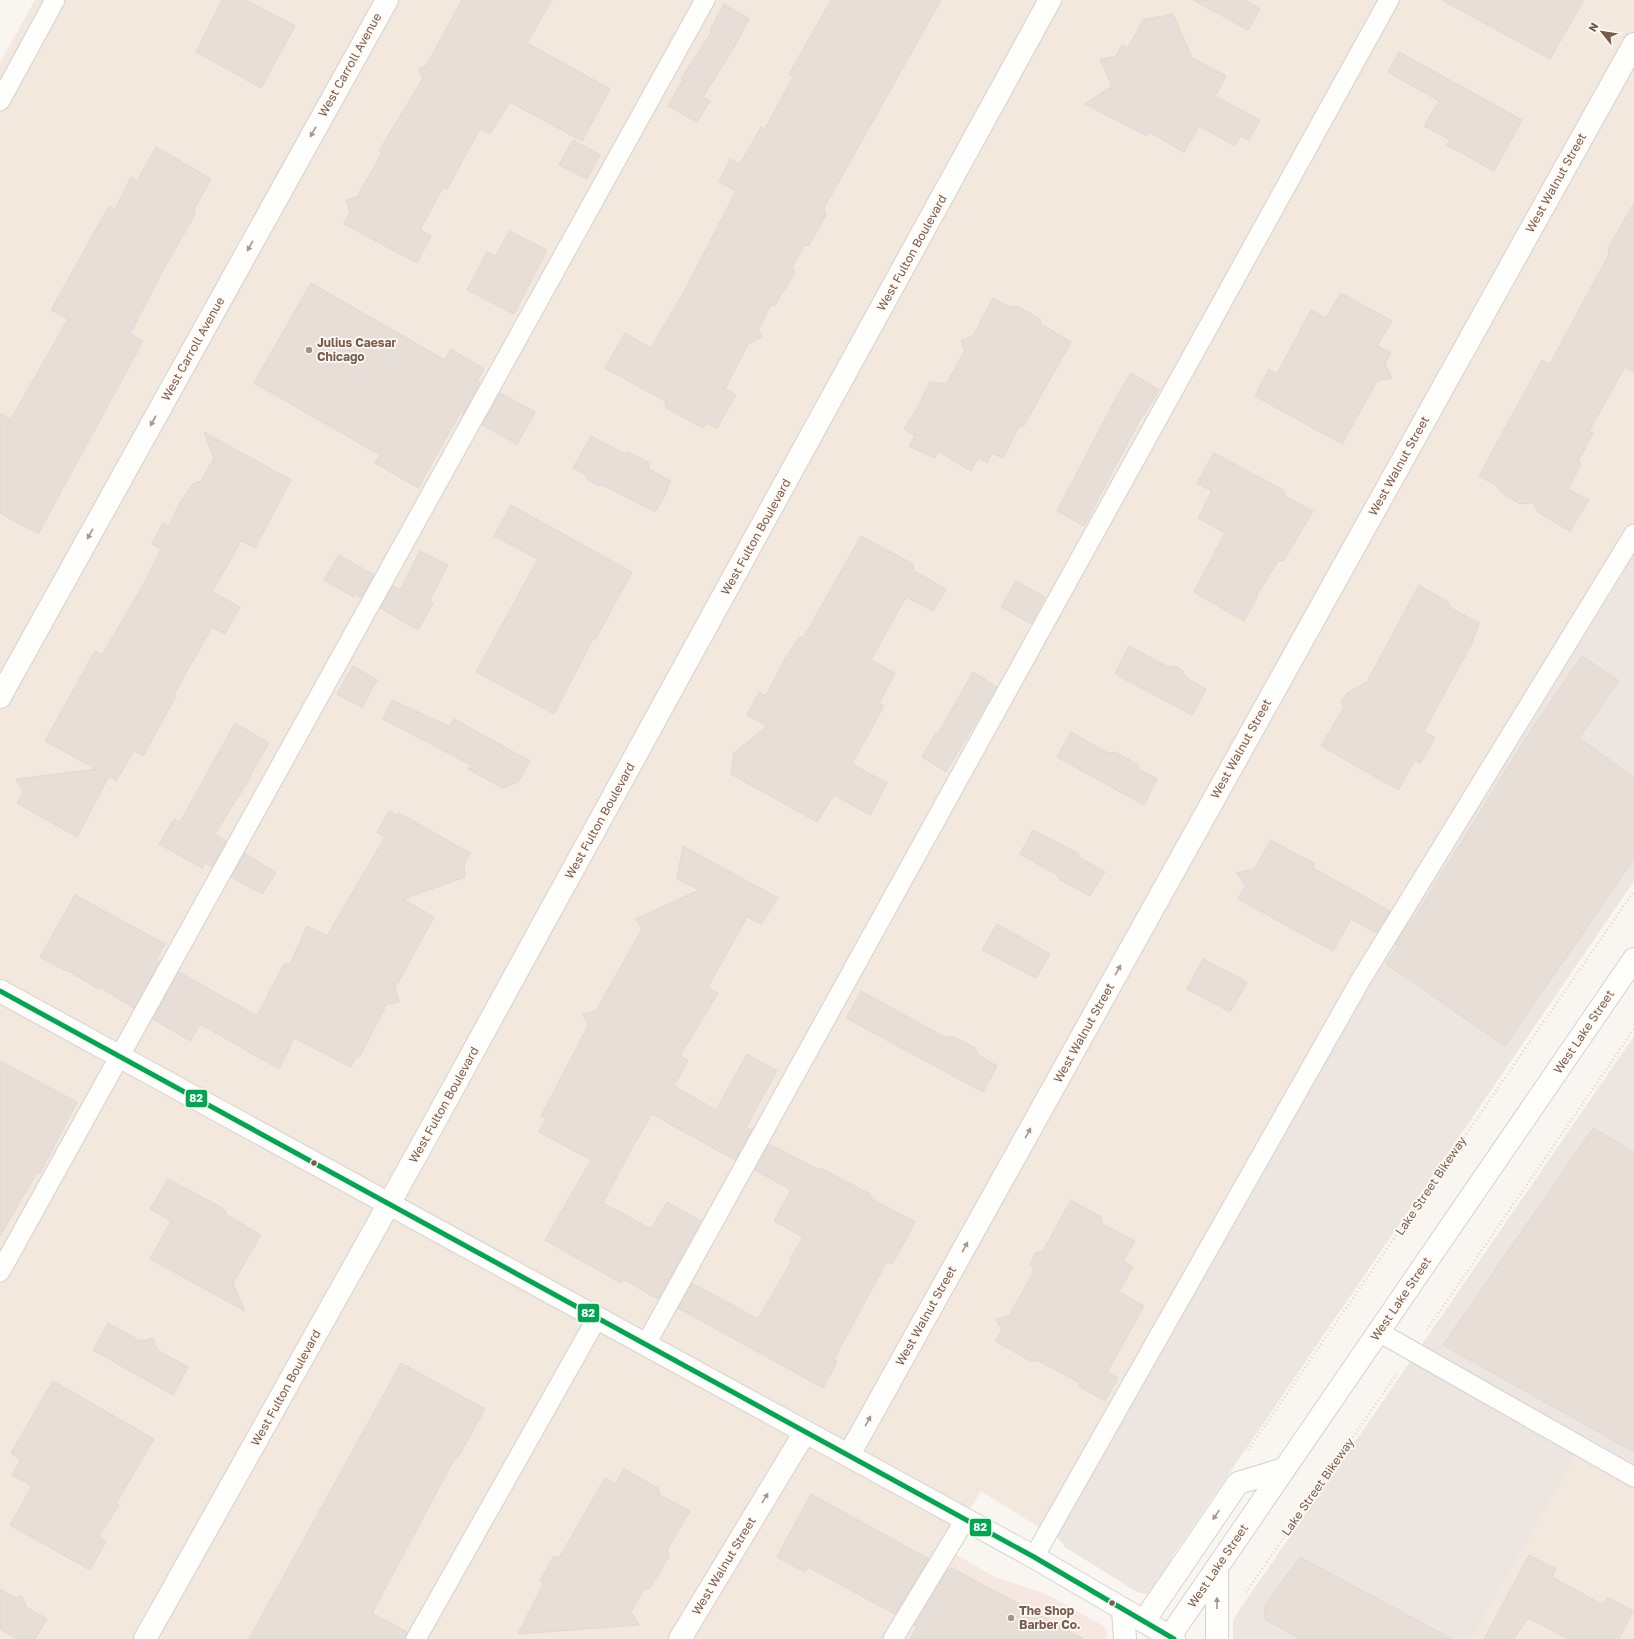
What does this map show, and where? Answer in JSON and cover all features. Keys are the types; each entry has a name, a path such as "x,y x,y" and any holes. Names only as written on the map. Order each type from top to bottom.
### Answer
{"street":[{"name":"West Carroll Avenue","path":"0,697 387,0"},
{"name":"West Fulton Boulevard","path":"145,1639 389,1204 1050,0"},
{"name":"West Walnut Street","path":"849,1455 1634,44"},
{"name":"West Lake Street","path":"1171,1638 1284,1469 1634,959"},
{"path":"0,991 1034,1557 1171,1638"},
{"name":"West Walnut Street","path":"680,1639 805,1432"},
{"path":"1144,1622 1238,1483 1284,1469"},
{"path":"1217,1568 1217,1639"},
{"path":"1123,1609 1125,1639"}],"lane":[{"path":"0,101 55,0"},
{"path":"0,1272 706,0"},
{"path":"646,1344 1390,0"},
{"path":"1034,1557 1360,981 1634,534"},
{"path":"416,1639 597,1318"},
{"path":"1379,1332 1634,1477"},
{"path":"893,1639 965,1520"}],"path":[{"name":"Lake Street Bikeway","path":"1238,1483 1237,1468 1634,891"},
{"name":"Lake Street Bikeway","path":"1242,1597 1634,1029"}],"shaded area":[{"path":"35,0 1634,0 1634,549 1047,1532 981,1491 892,1639 0,1639 0,63"},
{"path":"1634,540 1634,881 1172,1557 1168,1571 1153,1594 1137,1592 1065,1547 1058,1538 1047,1532 1370,975"},
{"path":"1634,1036 1634,1477 1580,1447 1472,1639 1233,1639 1233,1621 1238,1612"},
{"path":"1580,1446 1634,1477 1634,1639 1472,1639"},
{"path":"948,1550 995,1577 1046,1594 1104,1626 1107,1633 1107,1639 893,1639"}],"building":[{"path":"222,0 246,0 295,26 261,88 196,52"},
{"path":"462,0 552,0 527,43 610,89 582,141 510,102 490,134 480,129 447,189 443,187 420,230 431,236 417,263 344,224 350,212 346,200 357,197 382,153 379,151 423,78 419,69 426,66"},
{"path":"831,0 941,0 824,208 826,215 809,245 804,246 792,267 795,272 775,305 770,306 759,329 761,337 748,344 725,389 736,395 717,428 706,423 703,428 666,408 665,401 605,368 625,333 651,348 686,288 736,191 719,182 730,159 740,164 761,127 765,129 793,77 789,74"},
{"path":"1193,0 1245,0 1260,9 1248,30"},
{"path":"1442,0 1584,0 1550,59"},
{"path":"724,4 749,19 734,47 703,97 710,101 697,122 668,106 683,80 681,79 712,31 710,30"},
{"path":"1173,14 1192,58 1226,76 1215,96 1260,120 1249,140 1240,136 1235,146 1199,126 1184,152 1149,132 1147,136 1085,104 1112,86 1100,59 1116,56 1122,45 1128,48 1143,20"},
{"path":"1399,52 1522,120 1494,171 1447,145 1450,140 1424,126 1439,101 1388,72"},
{"path":"573,140 600,155 587,179 559,165"},
{"path":"156,147 211,179 193,211 196,213 162,272 130,334 143,341 38,534 0,513 0,413 11,419 68,319 51,310 109,206 115,209 131,177 137,181"},
{"path":"1634,203 1634,372 1625,367 1589,431 1593,433 1578,462 1581,464 1568,489 1589,500 1570,531 1539,513 1533,503 1520,504 1501,492 1496,485 1479,476 1542,360 1550,364 1609,254 1608,248"},
{"path":"509,231 547,250 514,314 467,290 487,252 496,256"},
{"path":"311,283 445,360 451,349 484,369 477,381 480,383 463,414 460,413 418,488 375,463 380,455 254,383"},
{"path":"1341,293 1392,321 1377,346 1391,353 1385,364 1392,378 1377,381 1342,444 1255,396 1269,369 1277,374 1311,310 1326,318"},
{"path":"993,298 1010,307 1017,306 1040,319 1041,324 1071,342 1023,427 1020,425 1003,458 992,453 987,463 978,458 971,471 938,451 935,458 909,446 915,436 904,429 916,410 930,382 946,384 965,351 961,340 973,336"},
{"path":"1131,373 1159,390 1144,415 1143,414 1084,526 1057,511 1116,398"},
{"path":"500,393 535,412 517,444 482,425"},
{"path":"204,432 291,480 255,548 241,541 212,592 240,607 225,634 212,627 174,694 176,696 143,756 134,751 116,781 109,776 77,837 17,803 23,792 16,779 96,769 45,741 95,651 102,655 141,589 161,549 152,544 163,523 169,526 179,504 193,484 201,481 214,458"},
{"path":"591,436 623,453 628,452 649,463 649,469 671,481 666,489 668,490 655,512 603,485 599,486 588,480 585,474 573,468"},
{"path":"1214,453 1283,490 1286,497 1313,511 1284,560 1278,561 1256,597 1257,598 1244,621 1194,592 1225,533 1198,518 1212,491 1197,483"},
{"path":"511,505 632,572 595,640 593,639 554,714 476,672 538,559 494,536"},
{"path":"861,536 913,564 914,571 946,589 933,611 906,597 871,660 895,673 879,703 884,706 852,764 887,783 870,815 834,795 817,822 731,774 734,753 767,726 747,715 759,692 766,696 785,659 799,637 804,637"},
{"path":"420,551 448,565 429,601 433,603 418,630 380,608 393,586 400,590"},
{"path":"339,555 374,575 361,598 355,594 354,597 324,580"},
{"path":"1016,581 1045,597 1031,624 1001,607"},
{"path":"1419,585 1448,602 1451,608 1479,623 1471,645 1424,731 1435,738 1420,764 1415,760 1398,790 1321,746 1344,707 1341,702 1347,693 1367,682"},
{"path":"1129,646 1168,667 1175,666 1183,671 1185,677 1206,689 1192,715 1115,674"},
{"path":"1582,656 1619,681 1579,738 1634,777 1634,859 1505,1046 1386,964 1398,945 1395,944 1409,922 1411,923 1530,732"},
{"path":"353,666 377,680 362,707 337,694"},
{"path":"973,672 997,687 946,772 922,757 936,733 938,734"},
{"path":"392,700 450,727 454,719 530,761 518,782 503,788 468,769 471,765 383,719"},
{"path":"235,723 269,743 250,775 251,776 215,834 226,841 212,867 205,863 202,868 159,844 174,819 180,822"},
{"path":"1071,732 1108,753 1116,752 1137,764 1139,769 1157,779 1144,805 1057,757"},
{"path":"389,811 396,815 399,813 470,853 464,865 465,877 403,899 434,917 395,988 399,1002 387,1004 360,1056 356,1057 351,1067 294,1038 279,1069 200,1024 190,1041 153,1019 179,972 257,1016 284,964 290,964 307,926 327,936 385,837 377,832"},
{"path":"1033,830 1078,853 1080,858 1105,872 1090,896 1059,879 1057,875 1020,854"},
{"path":"1271,840 1315,864 1313,868 1390,911 1376,933 1351,919 1333,951 1238,899 1246,885 1236,873 1254,869"},
{"path":"683,846 778,898 761,924 747,917 708,987 718,993 680,1056 688,1060 674,1086 716,1110 747,1054 777,1071 746,1127 752,1130 735,1160 652,1114 636,1140 603,1203 651,1229 667,1202 701,1221 658,1299 623,1279 621,1283 545,1240 591,1160 539,1132 546,1119 541,1116 588,1026 583,1014 596,1011 642,929 636,919 699,890 677,879"},
{"path":"245,853 276,873 262,894 231,877"},
{"path":"75,895 165,944 156,960 160,962 134,1008 99,987 98,989 67,970 66,971 40,957"},
{"path":"997,924 1050,954 1036,978 982,950"},
{"path":"1203,959 1247,982 1230,1012 1187,989"},
{"path":"861,991 945,1037 954,1037 975,1048 977,1054 997,1066 983,1092 846,1018"},
{"path":"0,1061 77,1102 40,1173 37,1172 0,1236"},
{"path":"1593,1128 1634,1152 1634,1452 1443,1345"},
{"path":"769,1144 870,1194 872,1199 915,1222 893,1263 886,1263 834,1359 837,1362 823,1388 678,1308 692,1283 758,1319 791,1262 789,1261 803,1237 774,1221 791,1190 755,1170"},
{"path":"168,1179 224,1209 227,1215 261,1235 233,1283 245,1311 150,1259 171,1221 150,1209"},
{"path":"1071,1200 1101,1217 1101,1223 1135,1241 1123,1261 1133,1267 1119,1292 1144,1306 1107,1372 1118,1378 1105,1401 1078,1386 1080,1383 1037,1360 1032,1362 995,1341 1002,1330 996,1319 1009,1316 1034,1271 1031,1264 1035,1253 1043,1251"},
{"path":"108,1323 140,1341 153,1338 157,1350 188,1367 173,1395 93,1350"},
{"path":"401,1363 485,1409 457,1459 455,1458 372,1613 407,1632 405,1639 249,1639"},
{"path":"53,1381 154,1439 116,1503 119,1505 99,1536 106,1541 90,1570 10,1525 32,1486 12,1475 20,1460 11,1453"},
{"path":"624,1469 658,1488 660,1495 690,1511 667,1550 669,1556 650,1588 644,1589 631,1612 639,1625 518,1634 544,1583 540,1581 554,1556 559,1558 605,1478 615,1484"},
{"path":"811,1494 929,1559 895,1614 808,1567 805,1572 777,1557"},
{"path":"1529,1555 1556,1569 1552,1577 1603,1605 1607,1597 1633,1611 1619,1639 1568,1639 1528,1618 1514,1639 1484,1639"},
{"path":"1300,1557 1452,1639 1301,1639 1266,1620 1264,1607"},
{"path":"952,1568 1084,1639 910,1639 917,1626 914,1625 948,1569 950,1570"},
{"path":"0,1589 15,1598 22,1596 26,1607 47,1619 35,1639 17,1639 0,1629"}],"transit line":[{"name":"82","path":"0,991 1034,1557 1174,1639"}],"place":[{"name":"Julius Caesar Chicago","path":"309,350"},
{"name":"The Shop Barber Co.","path":"1011,1618"}]}
